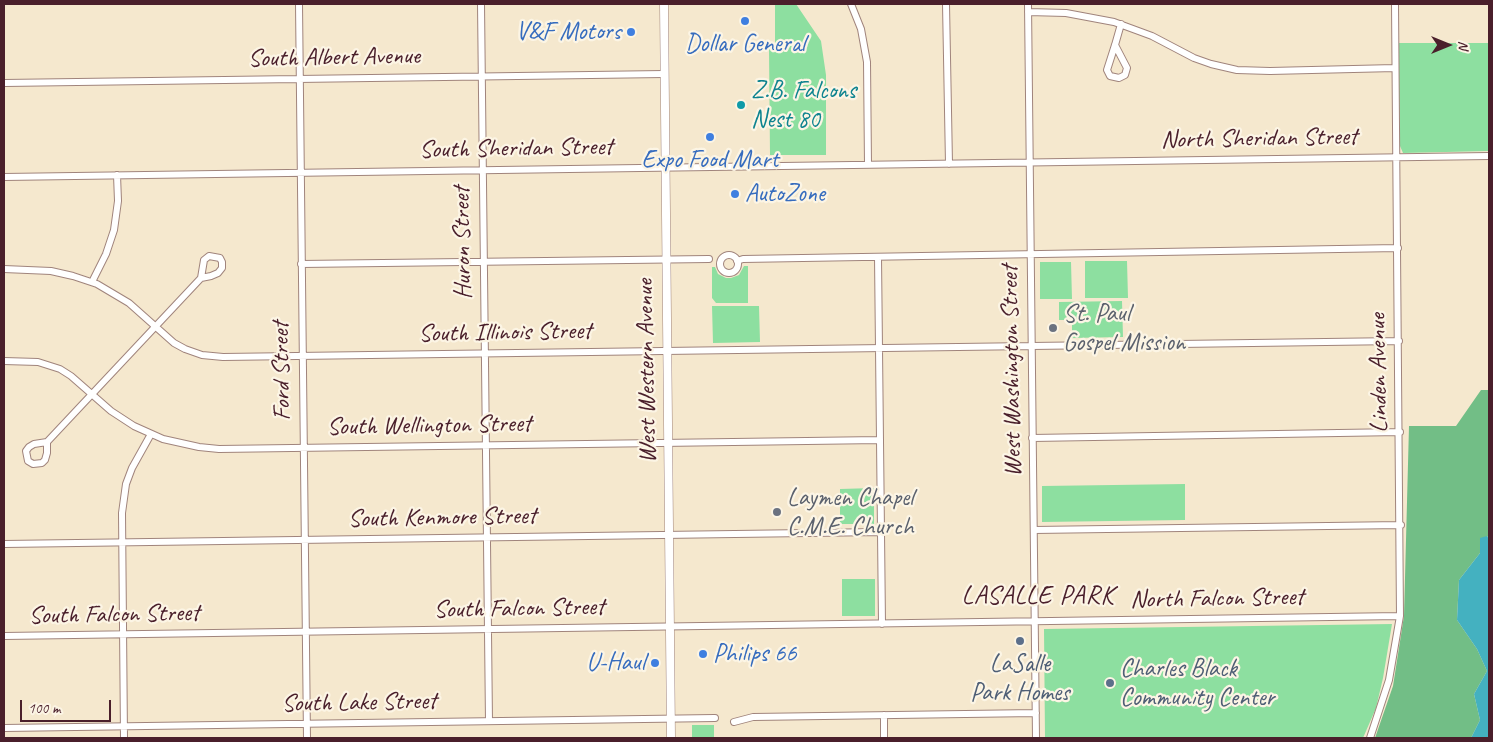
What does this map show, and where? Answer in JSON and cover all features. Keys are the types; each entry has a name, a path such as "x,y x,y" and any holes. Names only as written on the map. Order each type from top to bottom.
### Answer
{"main road":[{"name":"West Western Avenue","path":"664,4 671,738"}],"street":[{"name":"Ford Street","path":"299,4 307,738"},
{"name":"Huron Street","path":"481,4 489,721"},
{"path":"851,4 861,29 867,62 868,165"},
{"path":"946,4 949,164"},
{"name":"West Washington Street","path":"1028,4 1036,738"},
{"name":"Linden Avenue","path":"1370,738 1389,680 1400,616 1401,525 1395,4"},
{"path":"1028,12 1080,14 1121,24 1152,36 1194,58 1237,70 1395,68"},
{"path":"1115,45 1127,68 1125,75 1119,78 1110,76 1107,70 1121,24"},
{"name":"South Albert Avenue","path":"4,83 664,74"},
{"name":"North Sheridan Street","path":"1029,163 1489,156"},
{"name":"South Sheridan Street","path":"4,177 1029,163"},
{"path":"92,282 106,254 114,230 118,201 118,175"},
{"path":"737,261 743,259 1398,248"},
{"path":"878,257 882,624"},
{"path":"301,264 709,259"},
{"name":"South Illinois Street","path":"4,269 50,271 92,282 129,304 174,342 186,349 202,355 223,357 1399,341"},
{"path":"47,442 201,278"},
{"name":"South Wellington Street","path":"4,361 49,364 72,376 122,419 150,434 180,444 209,448 880,440"},
{"path":"1032,438 1400,432"},
{"path":"124,738 122,513 126,484 132,468 150,434"},
{"path":"1034,530 1401,525"},
{"name":"South Kenmore Street","path":"4,544 881,532"},
{"name":"North Falcon Street","path":"1035,622 1400,616"},
{"name":"South Falcon Street","path":"4,636 1035,622"},
{"path":"734,722 753,717 1036,714"},
{"path":"884,715 884,738"},
{"name":"South Lake Street","path":"4,728 715,718"}],"green space":[{"path":"775,4 796,4 821,41 826,75 826,155 770,155 769,49 775,45"},
{"path":"1398,43 1489,43 1489,151 1403,153 1400,146"},
{"path":"1085,261 1127,261 1128,298 1085,298"},
{"path":"1040,262 1071,262 1072,299 1040,299"},
{"path":"744,266 748,266 748,303 716,303 712,298 712,267 715,267 718,274 731,278 739,275"},
{"path":"1122,301 1123,337 1072,338 1072,320 1059,320 1059,302"},
{"path":"712,306 759,306 760,342 713,343"},
{"path":"1481,390 1489,390 1489,539 1487,536 1480,553 1459,580 1457,620 1477,649 1487,671 1474,694 1480,720 1471,738 1375,738 1393,686 1404,616 1409,426 1456,426"},
{"path":"1185,484 1185,520 1042,522 1042,486"},
{"path":"874,488 874,524 840,524 840,489"},
{"path":"842,579 875,579 875,616 842,616"},
{"path":"1392,624 1376,708 1363,738 1045,738 1044,629"},
{"path":"692,725 714,725 714,738 692,738"}],"water":[{"path":"1487,536 1489,539 1489,738 1471,738 1480,720 1474,694 1487,671 1477,649 1457,620 1459,580 1480,553 1480,538"}],"place":[{"name":"Dollar General","path":"745,21"},
{"name":"V&F Motors","path":"631,32"},
{"name":"Z.B. Falcons Nest 80","path":"741,105"},
{"name":"Expo Food Mart","path":"710,137"},
{"name":"AutoZone","path":"735,194"},
{"name":"St. Paul Gospel Mission","path":"1053,328"},
{"name":"Laymen Chapel C.M.E. Church","path":"777,512"},
{"name":"LaSalle Park Homes","path":"1020,641"},
{"name":"Philips 66","path":"703,654"},
{"name":"U-Haul","path":"655,663"},
{"name":"Charles Black Community Center","path":"1110,683"}],"district":[{"name":"LASALLE PARK","path":"1038,596"}]}
